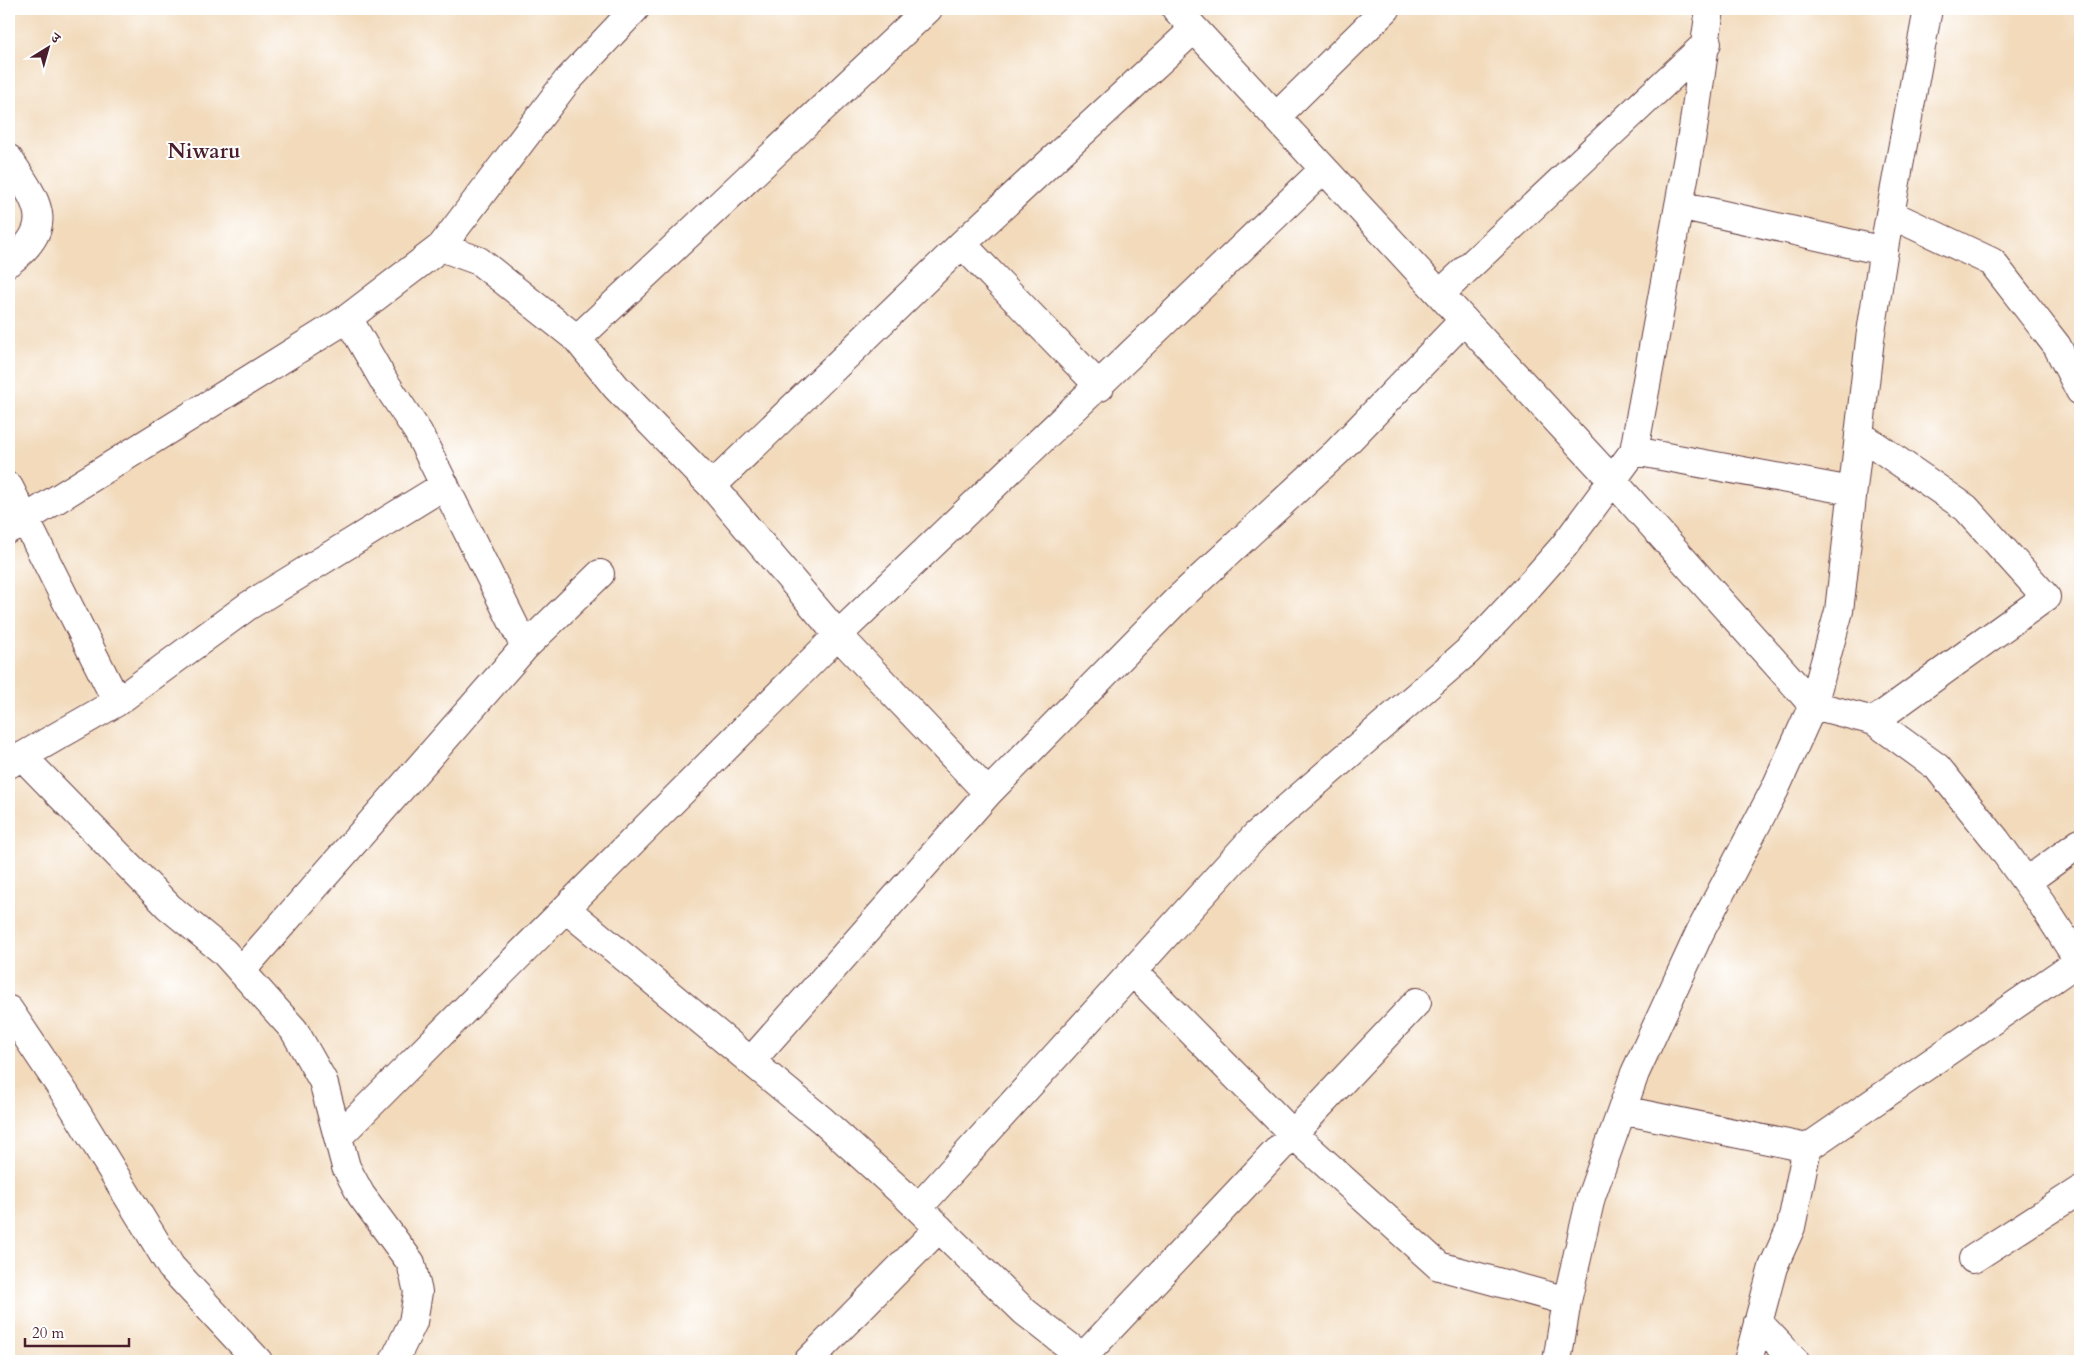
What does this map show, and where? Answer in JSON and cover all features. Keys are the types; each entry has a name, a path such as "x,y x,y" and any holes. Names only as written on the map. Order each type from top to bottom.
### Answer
{"street":[{"path":"17,524 348,318 441,247 567,80 635,9"},
{"path":"577,339 928,9"},
{"path":"1176,9 1612,480 1813,705 1874,721 1936,768 1996,840 2080,962 1807,1148 1792,1227 1773,1266 1748,1361"},
{"path":"1276,117 1386,9"},
{"path":"918,1208 1256,835 1467,652 1564,546 1634,451 1707,43 1710,9"},
{"path":"1557,1361 1566,1300 1591,1197 1635,1074 1700,932 1775,789 1813,705 1839,611 1859,434 1884,251 1928,9"},
{"path":"712,486 962,244 1194,29"},
{"path":"1440,294 1707,43"},
{"path":"9,159 34,198 39,218 34,241 9,262"},
{"path":"338,1137 838,635 1100,386 1324,169"},
{"path":"1679,205 1884,251"},
{"path":"1890,214 1992,262 2057,346 2080,391"},
{"path":"962,244 1100,386"},
{"path":"441,247 480,260 577,339 616,387 712,486 838,635 988,793"},
{"path":"348,318 384,381 418,432 525,647"},
{"path":"750,1061 988,793 1177,600 1336,452 1464,320"},
{"path":"1859,434 1966,508 2046,597 1874,721"},
{"path":"1634,451 1852,491"},
{"path":"394,1361 412,1322 418,1292 414,1273 411,1264 361,1194 346,1167 323,1081 294,1030 224,952 169,906 15,760 118,702 248,606 445,485"},
{"path":"9,487 17,524 118,702"},
{"path":"241,971 525,647 600,574"},
{"path":"2026,882 2080,843"},
{"path":"566,909 822,1120 918,1208 1025,1312 1085,1359 1417,1002"},
{"path":"1133,972 1294,1135 1439,1266 1566,1300"},
{"path":"9,1010 66,1095 171,1267 258,1361"},
{"path":"1622,1110 1807,1148"},
{"path":"1972,1259 2080,1190"},
{"path":"808,1361 939,1228"},
{"path":"1758,1322 1795,1361"}],"district":[{"name":"Niwaru","path":"204,151"}]}
